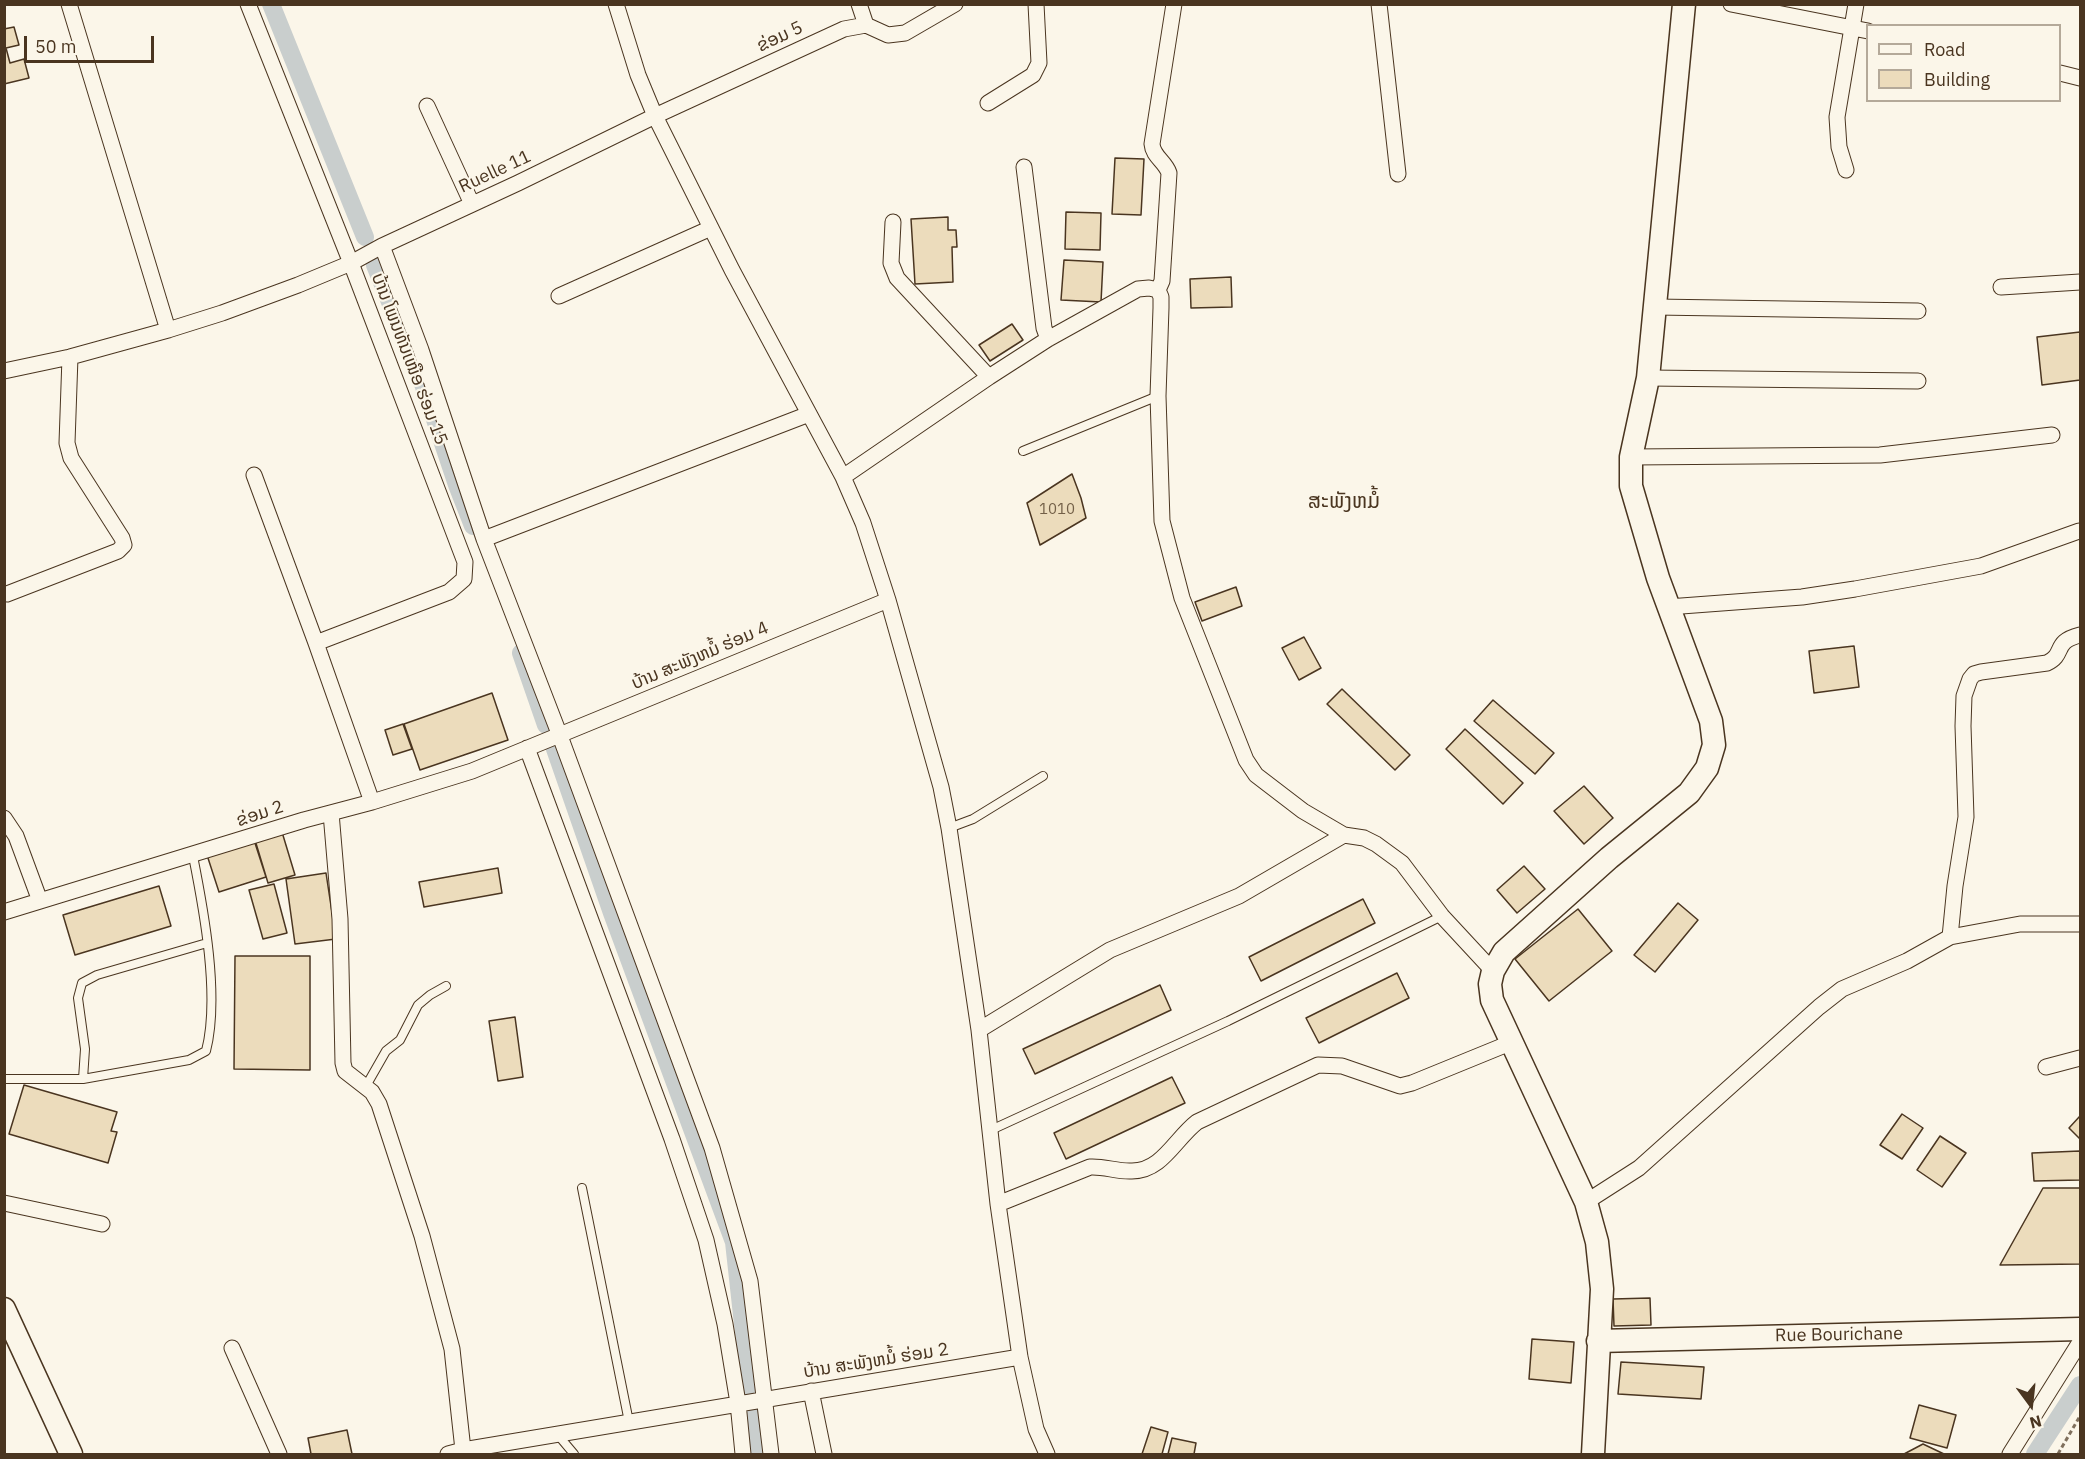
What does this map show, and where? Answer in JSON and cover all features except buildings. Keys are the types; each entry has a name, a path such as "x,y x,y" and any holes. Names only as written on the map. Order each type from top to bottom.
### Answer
{"street":[{"path":"69,4 168,330"},
{"name":"ບ້ານ ໂພນທັນເໜືອ ຮ່ອມ 15","path":"248,4 351,263 465,562 464,579 449,592 316,643"},
{"path":"616,4 638,75 655,116 711,228 843,477 863,523 888,600 941,787 949,828 979,1030 998,1204 1020,1356 1036,1429 1047,1455"},
{"path":"859,4 866,25 888,35 905,33 955,4"},
{"path":"988,104 1033,75 1039,63 1036,4"},
{"path":"1174,4 1152,144 1153,151 1162,160 1169,173 1162,281 1158,290 1161,297 1158,396 1162,521 1182,598 1246,760 1256,775 1303,812 1344,835 1364,838 1376,843 1402,863 1442,916 1493,971"},
{"path":"1379,4 1398,174"},
{"path":"1593,1455 1602,1289 1598,1242 1586,1202 1510,1043 1492,1000 1490,984 1493,971 1504,952 1609,858 1689,793 1707,768 1714,745 1712,721 1658,578 1631,486 1631,457 1648,378 1684,4"},
{"path":"1731,4 1866,31"},
{"path":"1846,171 1839,147 1836,117 1856,4"},
{"name":"ຂ່ອມ 5","path":"655,116 844,29 866,25"},
{"path":"2061,73 2080,78"},
{"path":"427,106 472,204"},
{"name":"Ruelle 11","path":"4,371 70,357 222,314 351,263 382,246 655,116"},
{"path":"1023,167 1044,328 1048,339"},
{"path":"893,222 891,263 897,278 989,377"},
{"path":"559,296 711,228"},
{"path":"382,246 421,351 484,539 560,735 712,1149 750,1281 771,1455"},
{"path":"2001,287 2080,282"},
{"path":"843,477 1048,339 1138,289 1158,290"},
{"path":"1655,307 1918,311"},
{"path":"7,594 118,551 124,545 122,538 71,458 67,443 70,357"},
{"path":"1648,378 1918,381"},
{"path":"484,539 809,414"},
{"path":"1631,457 1880,455 2052,435"},
{"path":"254,475 372,802"},
{"path":"1668,607 1802,597 1981,566 2079,531"},
{"name":"ບ້ານ ສະພັງຫມໍ້ ຮ່ອມ 4","path":"527,748 888,600"},
{"path":"1950,937 1955,886 1966,818 1963,726 1964,696 1970,679 1974,674 1981,672 2047,663 2055,657 2066,639 2080,635"},
{"path":"527,748 672,1139 706,1240 725,1324 738,1403 743,1455"},
{"name":"ຂ່ອມ 2","path":"4,912 472,771 527,748"},
{"path":"331,813 340,919 343,1063 345,1071 366,1086 379,1104 422,1236 452,1349 463,1450"},
{"path":"4,818 16,836 40,901"},
{"path":"979,1030 1110,950 1239,896 1344,835"},
{"path":"1586,1202 1639,1168 1842,989 1907,961 1950,937 2020,924 2080,924"},
{"path":"998,1204 1090,1167 1100,1166 1128,1172 1143,1171 1157,1164 1197,1122 1318,1065 1342,1066 1400,1086 1510,1043"},
{"path":"2046,1067 2080,1058"},
{"path":"4,1203 102,1224"},
{"path":"4,1309 71,1455"},
{"name":"Rue Bourichane","path":"1598,1341 2080,1329"},
{"path":"2010,1455 2080,1342"},
{"path":"232,1348 279,1455"},
{"name":"ບ້ານ ສະພັງຫມໍ້ ຮ່ອມ 2","path":"448,1455 463,1450 1020,1356"},
{"path":"811,1391 824,1455"}],"lane":[{"path":"1023,451 1158,396"},
{"path":"949,828 973,819 1042,776"},
{"path":"4,1079 83,1079 189,1060 206,1051 211,1032 210,976 203,905 193,856"},
{"path":"991,1130 1228,1021 1442,916"},
{"path":"83,1079 85,1049 78,998 82,983 97,975 207,943"},
{"path":"366,1086 386,1051 400,1040 418,1005 430,994 446,986"},
{"path":"582,1188 628,1422"},
{"path":"558,1435 574,1455"}],"path":[{"path":"2058,1455 2080,1416"}],"waterway":[{"path":"271,4 365,237"},
{"path":"375,265 421,378 473,526"},
{"path":"521,653 546,725"},
{"path":"555,749 612,913 734,1242 750,1388"},
{"path":"2035,1454 2080,1385"},
{"path":"754,1413 759,1454"}],"district":[{"name":"ສະພັງຫມໍ້","path":"1344,502"}]}
